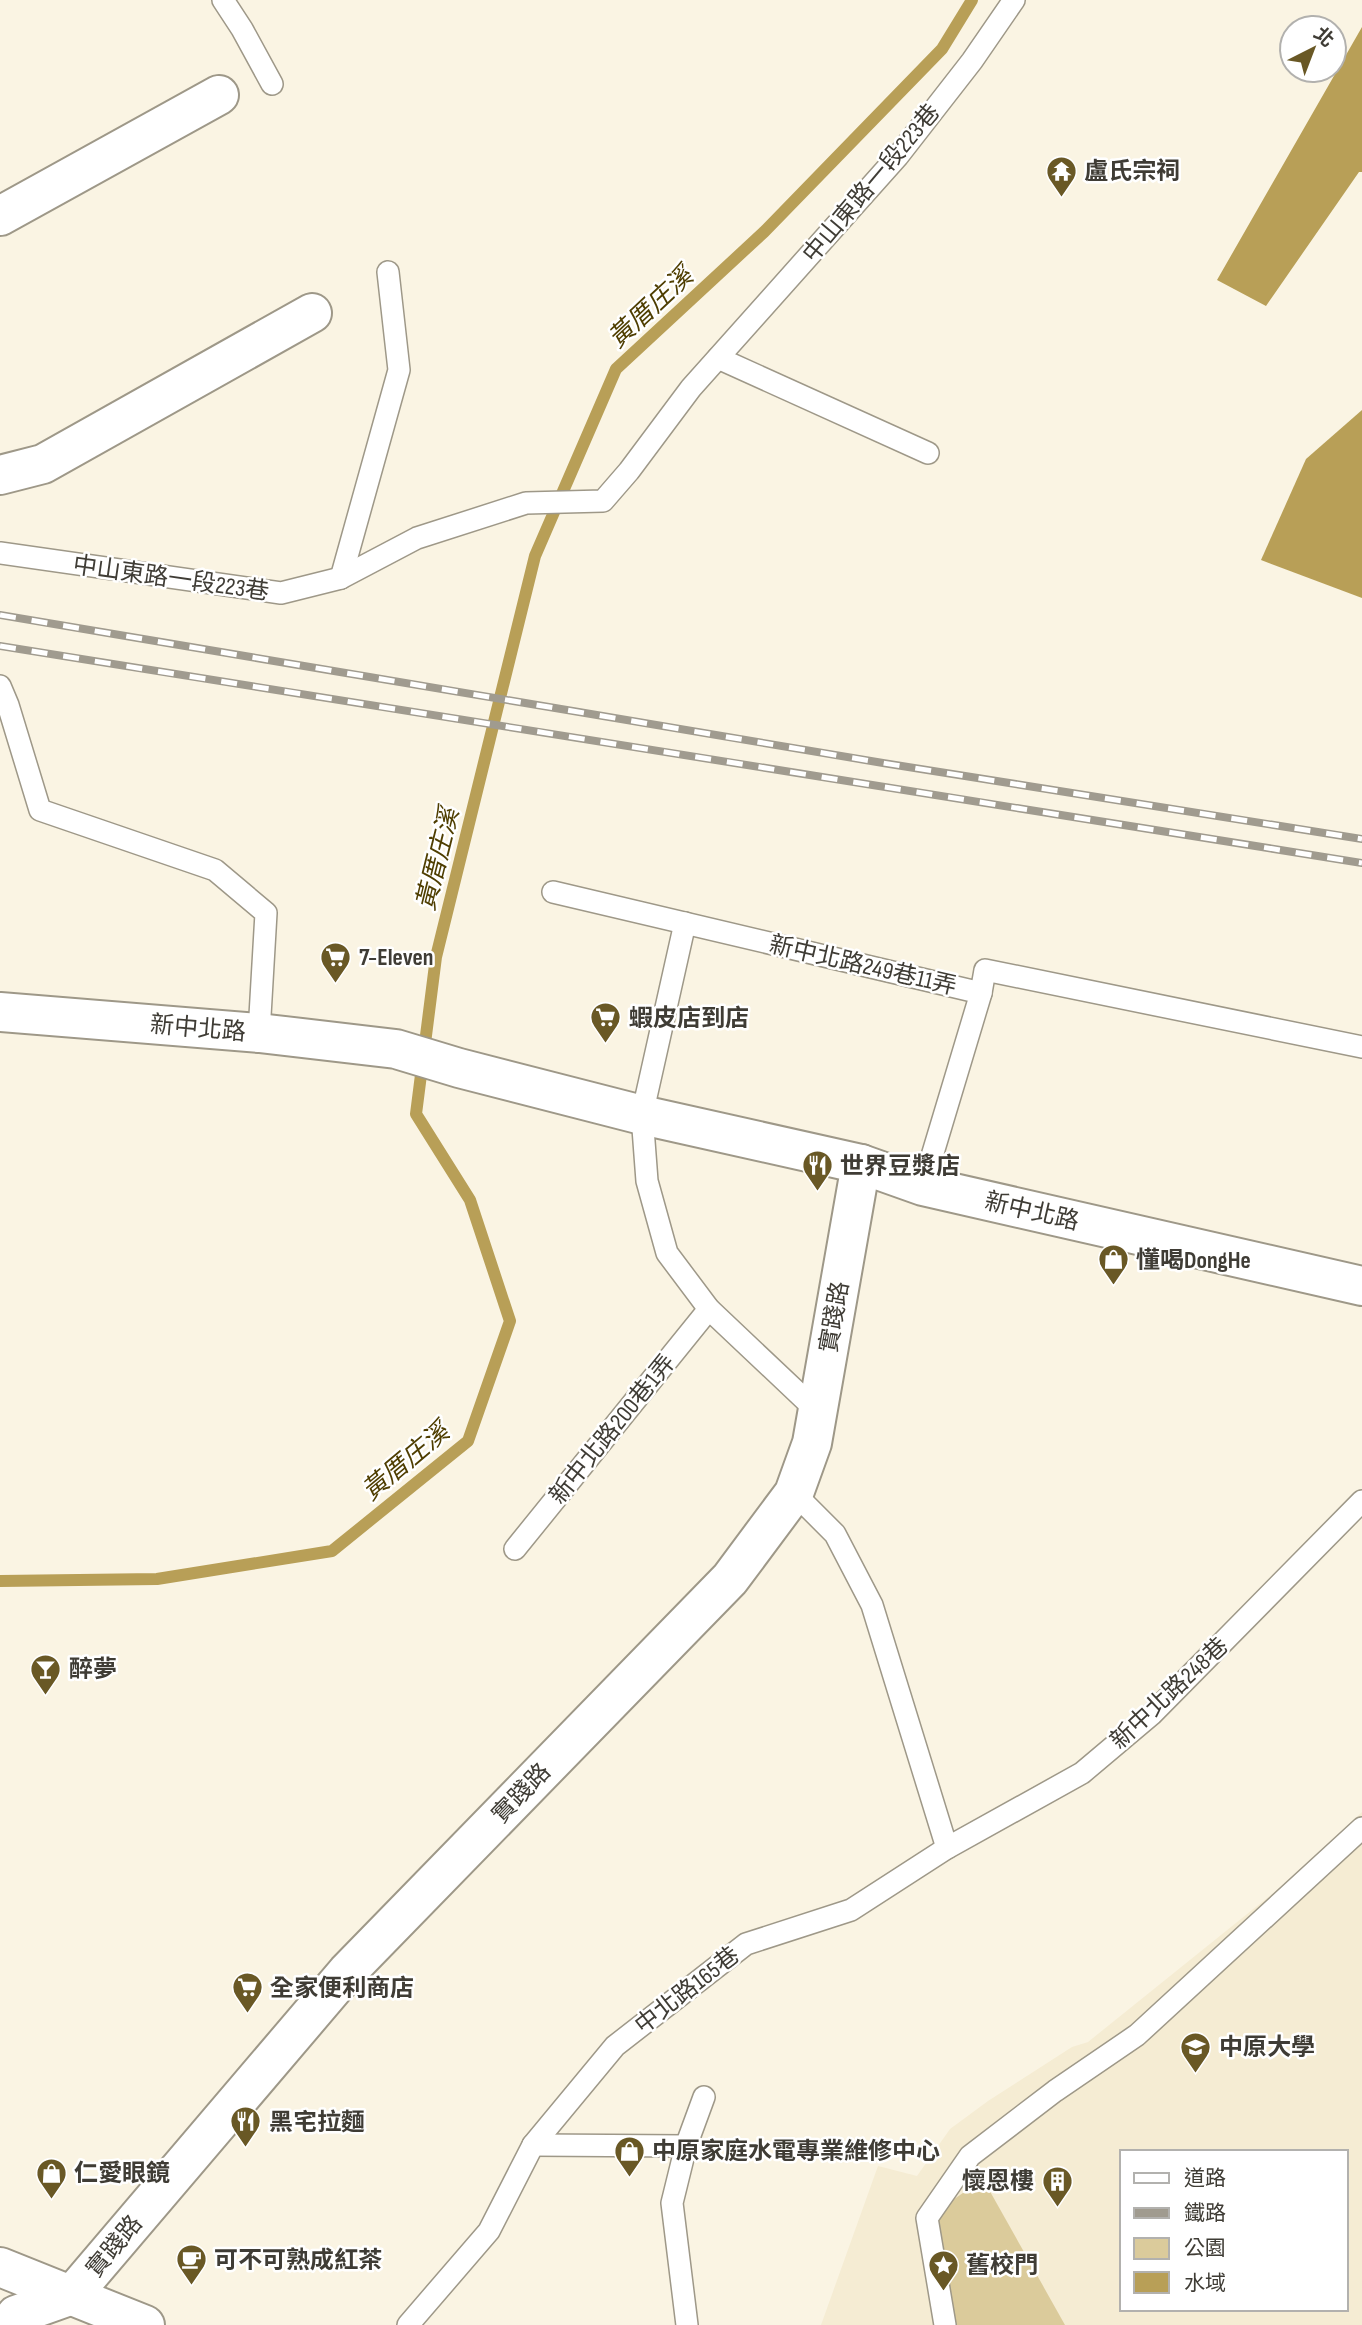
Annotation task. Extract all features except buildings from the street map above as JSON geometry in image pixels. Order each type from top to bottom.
[{"type":"street","points":[[0,216],[219,95]]},
{"type":"street","points":[[0,475],[43,464],[312,313]]},
{"type":"street","name":"新中北路","points":[[0,1012],[258,1033],[396,1049],[642,1115],[861,1164],[923,1186],[1362,1286]]},
{"type":"street","name":"實踐路","points":[[16,2325],[16,2315],[72,2295],[347,1972],[730,1579],[794,1493],[812,1443],[861,1164]]},
{"type":"street","points":[[0,2267],[145,2325]]},
{"type":"lane","points":[[223,0],[272,84]]},
{"type":"lane","name":"中山東路一段223巷","points":[[0,553],[281,593],[341,578],[417,538],[526,503],[603,501],[691,388],[898,156],[972,61],[1014,0]]},
{"type":"lane","points":[[341,578],[399,370],[388,272]]},
{"type":"lane","points":[[718,358],[928,453]]},
{"type":"lane","points":[[0,685],[40,810],[215,870],[266,913],[258,1033]]},
{"type":"lane","name":"新中北路249巷11弄","points":[[553,892],[981,993],[985,970],[1362,1047]]},
{"type":"lane","points":[[685,923],[642,1115],[648,1181],[667,1253],[709,1309],[818,1412]]},
{"type":"lane","points":[[923,1186],[981,993]]},
{"type":"lane","name":"新中北路200巷1弄","points":[[515,1549],[709,1309]]},
{"type":"lane","points":[[794,1493],[835,1534],[872,1605],[947,1848]]},
{"type":"lane","name":"新中北路248巷","points":[[947,1848],[1082,1773],[1152,1714],[1362,1501]]},
{"type":"lane","points":[[945,2325],[927,2218],[970,2156],[1055,2091],[1136,2035],[1362,1828]]},
{"type":"lane","name":"中北路165巷","points":[[408,2325],[489,2231],[533,2145],[615,2046],[746,1944],[851,1910],[947,1848]]},
{"type":"lane","points":[[687,2325],[672,2203],[685,2146],[704,2097]]},
{"type":"lane","points":[[533,2145],[685,2146]]},
{"type":"shaded area","name":"中原大學","points":[[1362,1812],[1362,2325],[821,2325],[878,2166],[917,2176],[950,2129],[1072,2047],[1088,2042],[1297,1874]]},
{"type":"green space","points":[[983,2179],[1065,2325],[945,2325],[927,2218]]},
{"type":"water","points":[[1362,27],[1362,172],[1359,172],[1266,306],[1217,280],[1329,84],[1348,84],[1348,51]]},
{"type":"water","points":[[1362,410],[1362,598],[1261,560],[1306,459]]},
{"type":"waterway","name":"黃厝庄溪","points":[[0,1581],[157,1579],[332,1551],[468,1441],[510,1321],[470,1200],[416,1114],[436,957],[535,556],[616,369],[764,232],[942,49],[972,0]]},
{"type":"railway","points":[[0,615],[883,763],[1362,839]]},
{"type":"railway","points":[[0,646],[1362,863]]},
{"type":"place","name":"盧氏宗祠","points":[[1061,198]]},
{"type":"place","name":"7-Eleven","points":[[336,984]]},
{"type":"place","name":"蝦皮店到店","points":[[606,1045]]},
{"type":"place","name":"世界豆漿店","points":[[817,1193]]},
{"type":"place","name":"懂喝DongHe","points":[[1113,1287]]},
{"type":"place","name":"醉夢","points":[[46,1696]]},
{"type":"place","name":"全家便利商店","points":[[247,2015]]},
{"type":"place","name":"中原大學","points":[[1196,2074]]},
{"type":"place","name":"黑宅拉麵","points":[[246,2149]]},
{"type":"place","name":"中原家庭水電專業維修中心","points":[[629,2178]]},
{"type":"place","name":"仁愛眼鏡","points":[[51,2200]]},
{"type":"place","name":"懷恩樓","points":[[1057,2208]]},
{"type":"place","name":"可不可熟成紅茶","points":[[191,2287]]},
{"type":"place","name":"舊校門","points":[[943,2292]]}]
